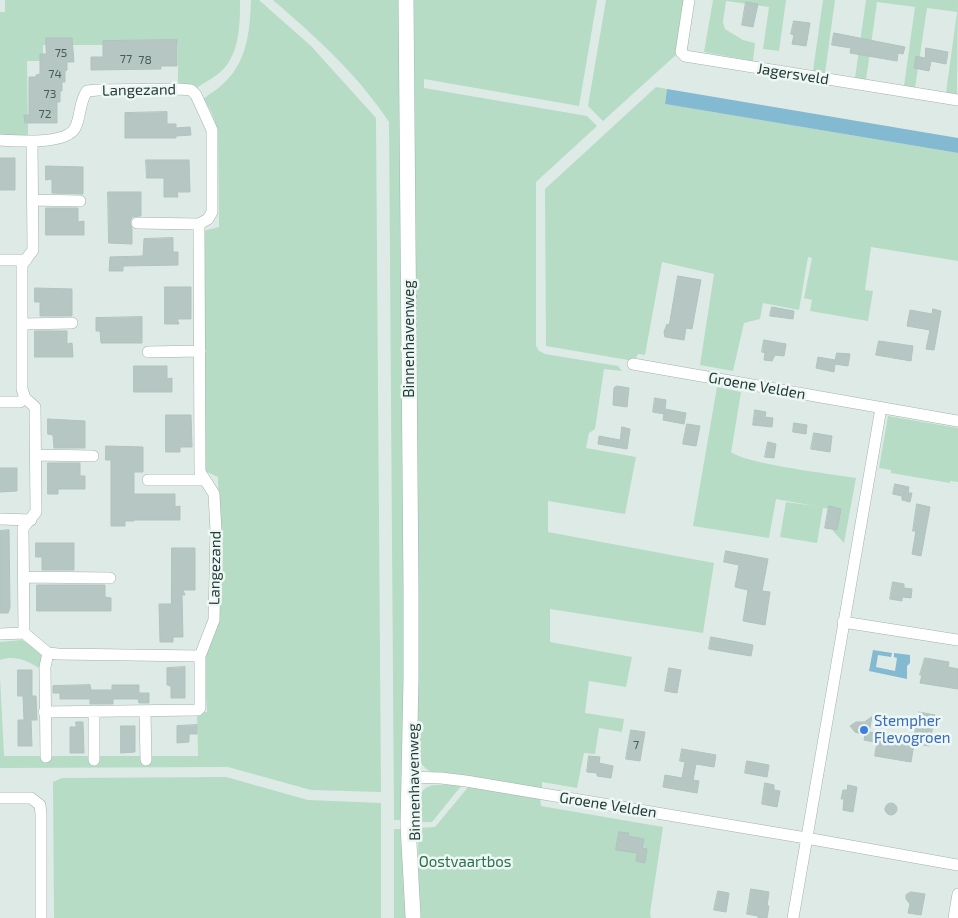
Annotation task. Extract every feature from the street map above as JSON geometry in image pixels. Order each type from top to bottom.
[{"type":"street","name":"Binnenhavenweg","points":[[406,0],[412,778],[408,825],[413,917]]},
{"type":"street","name":"Jagersveld","points":[[688,0],[681,44],[681,52],[684,56],[958,100]]},
{"type":"street","name":"Langezand","points":[[0,140],[32,141],[58,139],[68,136],[74,129],[83,97],[87,92],[134,89],[191,90],[196,95],[212,130],[212,212],[208,219],[199,224],[200,472],[214,494],[216,532],[214,620],[200,656],[200,708],[198,710],[146,712],[44,712]]},
{"type":"street","points":[[24,633],[23,528],[36,512],[35,407],[25,398],[22,389],[24,324],[22,265],[32,250],[32,141]]},
{"type":"street","points":[[32,200],[80,201]]},
{"type":"street","points":[[137,223],[199,224]]},
{"type":"street","points":[[0,260],[26,260]]},
{"type":"street","points":[[24,324],[72,323]]},
{"type":"street","points":[[148,352],[200,351]]},
{"type":"street","name":"Groene Velden","points":[[633,364],[958,421]]},
{"type":"street","points":[[0,402],[20,402],[25,398]]},
{"type":"street","points":[[793,918],[880,408]]},
{"type":"street","points":[[36,455],[93,456]]},
{"type":"street","points":[[148,480],[204,480]]},
{"type":"street","points":[[0,519],[31,520]]},
{"type":"street","points":[[24,577],[110,578]]},
{"type":"street","points":[[843,622],[958,640]]},
{"type":"street","points":[[0,634],[24,633],[48,653],[200,656]]},
{"type":"street","points":[[46,757],[44,712],[45,667],[48,653]]},
{"type":"street","points":[[94,711],[94,760]]},
{"type":"street","points":[[146,712],[146,760]]},
{"type":"street","name":"Groene Velden","points":[[412,778],[466,781],[958,865]]},
{"type":"street","points":[[0,798],[31,798],[40,805],[41,918]]},
{"type":"street","points":[[954,918],[958,894]]},
{"type":"green space","points":[[5,0],[240,0],[239,30],[235,50],[225,67],[194,90],[178,87],[178,45],[43,45],[43,61],[27,61],[28,136],[0,136],[0,12],[5,12]]},
{"type":"green space","points":[[251,0],[259,0],[311,46],[376,118],[381,792],[311,790],[228,767],[0,768],[0,677],[4,756],[198,756],[197,713],[207,712],[203,651],[220,614],[218,477],[205,471],[203,231],[219,227],[218,136],[213,116],[203,99],[225,83],[244,52],[249,32]]},
{"type":"green space","points":[[273,0],[401,0],[407,820],[394,820],[389,122],[350,72]]},
{"type":"green space","points":[[414,0],[597,0],[579,106],[424,79],[424,88],[587,116],[597,126],[536,182],[536,346],[539,351],[545,354],[618,366],[622,371],[604,369],[595,429],[589,433],[586,448],[636,457],[625,514],[548,501],[548,532],[714,563],[703,633],[550,609],[550,642],[632,657],[626,687],[589,681],[585,713],[624,719],[622,732],[599,728],[595,754],[584,753],[577,788],[542,782],[542,790],[436,774],[425,768],[420,760],[417,738]]},
{"type":"green space","points":[[606,0],[685,0],[678,53],[603,121],[588,106]]},
{"type":"green space","points":[[713,0],[786,0],[779,51],[763,49],[769,7],[726,1],[723,22],[725,29],[743,40],[755,43],[753,61],[704,52]]},
{"type":"green space","points":[[823,0],[835,0],[825,73],[813,71]]},
{"type":"green space","points":[[866,0],[958,0],[957,95],[946,93],[957,12],[927,8],[915,88],[904,86],[915,7],[877,2],[866,80],[855,78]]},
{"type":"green space","points":[[656,87],[667,89],[665,104],[958,153],[958,261],[871,247],[865,290],[873,291],[868,321],[810,311],[812,300],[804,298],[812,258],[808,257],[799,310],[763,303],[760,319],[744,323],[733,371],[700,365],[714,274],[662,262],[645,355],[638,354],[634,361],[546,346],[545,189]]},
{"type":"green space","points":[[717,387],[741,392],[731,452],[753,461],[856,478],[844,543],[833,531],[837,510],[823,508],[817,543],[780,537],[786,502],[815,506],[776,499],[769,538],[693,526]]},
{"type":"green space","points":[[888,416],[958,428],[958,482],[950,481],[950,483],[891,473],[891,470],[879,468]]},
{"type":"green space","points":[[22,640],[44,655],[39,668],[20,659],[0,660],[0,642]]},
{"type":"green space","points":[[226,777],[308,800],[381,803],[381,918],[54,918],[53,782],[62,778]]},
{"type":"green space","points":[[450,784],[462,785],[432,822],[418,822],[420,796],[425,788]]},
{"type":"green space","name":"Oostvaartbos","points":[[469,786],[540,798],[541,806],[663,827],[650,913],[651,918],[419,918],[418,828],[435,827]]},
{"type":"green space","points":[[394,829],[407,829],[407,918],[394,918]]},
{"type":"water","points":[[667,89],[958,138],[958,153],[665,104]]},
{"type":"water","points":[[873,650],[892,653],[891,657],[878,655],[876,667],[895,671],[897,658],[894,657],[894,653],[910,655],[910,663],[907,666],[907,679],[869,671]]},
{"type":"building","points":[[746,2],[758,4],[753,27],[742,25]]},
{"type":"building","points":[[794,21],[810,23],[806,46],[792,44],[794,35],[791,34]]},
{"type":"building","points":[[834,33],[905,47],[903,54],[898,53],[897,61],[850,53],[851,48],[832,45]]},
{"type":"building","points":[[46,38],[72,38],[74,62],[67,62],[65,82],[62,82],[62,91],[60,91],[60,102],[57,102],[57,123],[25,123],[24,115],[29,115],[29,77],[36,77],[36,75],[40,74],[40,54],[46,54]]},
{"type":"building","points":[[177,40],[177,66],[161,66],[161,69],[91,70],[91,57],[103,57],[103,41]]},
{"type":"building","points":[[926,48],[948,52],[946,64],[931,61],[929,71],[914,68],[916,56],[925,58]]},
{"type":"building","points":[[167,112],[167,124],[176,124],[176,128],[190,127],[191,135],[176,136],[176,138],[125,138],[125,113]]},
{"type":"building","points":[[0,158],[15,158],[15,190],[0,190]]},
{"type":"building","points":[[146,160],[189,160],[190,192],[177,192],[178,197],[164,197],[164,178],[147,178]]},
{"type":"building","points":[[46,166],[83,167],[83,194],[52,193],[52,179],[46,180]]},
{"type":"building","points":[[108,192],[141,192],[141,216],[132,217],[130,222],[132,244],[109,243]]},
{"type":"building","points":[[46,208],[78,208],[78,222],[84,221],[84,235],[46,235]]},
{"type":"building","points":[[173,238],[173,252],[178,252],[178,265],[123,266],[123,271],[109,271],[110,257],[143,256],[144,239]]},
{"type":"building","points":[[678,276],[701,280],[692,329],[686,328],[684,340],[665,337],[664,332],[667,324],[669,325]]},
{"type":"building","points":[[165,287],[191,287],[191,319],[177,319],[179,324],[165,324]]},
{"type":"building","points":[[35,288],[72,289],[72,316],[40,316],[40,302],[35,302]]},
{"type":"building","points":[[772,307],[794,311],[793,319],[770,316]]},
{"type":"building","points":[[933,309],[941,311],[934,350],[926,349],[930,330],[907,326],[910,310],[932,314]]},
{"type":"building","points":[[142,317],[142,343],[101,343],[100,331],[96,331],[96,318]]},
{"type":"building","points":[[35,331],[67,331],[67,344],[72,343],[73,357],[35,357]]},
{"type":"building","points":[[764,340],[786,344],[784,356],[775,355],[772,361],[764,360],[765,353],[762,352]]},
{"type":"building","points":[[879,341],[913,346],[911,361],[876,355]]},
{"type":"building","points":[[837,353],[850,354],[848,366],[835,364],[834,372],[816,368],[818,357],[835,360]]},
{"type":"building","points":[[134,366],[167,366],[167,379],[172,378],[172,392],[134,392]]},
{"type":"building","points":[[617,386],[629,388],[627,407],[613,405],[614,388]]},
{"type":"building","points":[[655,398],[666,400],[665,409],[686,413],[684,424],[663,420],[664,414],[653,412]]},
{"type":"building","points":[[755,410],[766,412],[765,417],[773,418],[772,427],[753,425]]},
{"type":"building","points":[[166,415],[191,415],[192,447],[180,447],[180,452],[166,452]]},
{"type":"building","points":[[48,419],[85,421],[85,448],[54,448],[53,435],[48,434]]},
{"type":"building","points":[[794,423],[807,425],[806,434],[793,432]]},
{"type":"building","points":[[687,424],[700,426],[696,446],[683,444]]},
{"type":"building","points":[[622,427],[630,429],[627,449],[598,444],[599,436],[620,440]]},
{"type":"building","points":[[814,433],[832,436],[830,452],[811,449]]},
{"type":"building","points":[[768,442],[776,444],[774,458],[765,457]]},
{"type":"building","points":[[106,446],[143,447],[143,472],[134,472],[134,494],[175,494],[175,507],[180,506],[180,520],[134,520],[125,521],[125,526],[111,526],[111,460],[106,460]]},
{"type":"building","points":[[48,463],[80,463],[80,476],[85,476],[85,489],[58,489],[58,494],[48,494]]},
{"type":"building","points":[[0,468],[17,468],[17,491],[0,492]]},
{"type":"building","points":[[895,484],[909,487],[908,493],[912,493],[910,502],[902,500],[902,496],[893,494]]},
{"type":"building","points":[[917,504],[930,507],[921,556],[912,554],[916,531],[913,531]]},
{"type":"building","points":[[829,506],[841,509],[837,530],[825,528]]},
{"type":"building","points":[[9,530],[10,608],[8,613],[0,613],[0,531]]},
{"type":"building","points":[[36,543],[74,543],[74,570],[42,570],[42,557],[36,557]]},
{"type":"building","points":[[172,548],[195,548],[195,590],[183,590],[185,595],[182,595],[183,637],[173,637],[173,642],[160,642],[159,604],[171,604]]},
{"type":"building","points":[[726,551],[768,559],[762,591],[770,592],[765,625],[743,621],[748,590],[735,587],[739,565],[724,562]]},
{"type":"building","points":[[893,582],[904,584],[904,588],[912,589],[911,598],[902,597],[902,601],[890,599]]},
{"type":"building","points":[[37,585],[105,585],[105,597],[111,598],[111,611],[37,611]]},
{"type":"building","points":[[711,637],[753,645],[751,656],[709,649]]},
{"type":"building","points":[[925,658],[949,662],[948,667],[958,669],[958,689],[920,683],[922,675],[920,675]]},
{"type":"building","points":[[185,667],[185,698],[171,698],[171,686],[167,685],[167,668]]},
{"type":"building","points":[[669,668],[681,670],[677,693],[665,691]]},
{"type":"building","points":[[18,670],[32,670],[32,696],[36,696],[37,720],[31,720],[32,746],[18,746],[18,720],[24,720],[23,696],[18,696]]},
{"type":"building","points":[[90,685],[91,690],[112,690],[112,685],[139,685],[139,693],[149,693],[149,703],[139,703],[138,699],[113,699],[113,704],[90,704],[90,699],[60,699],[60,693],[53,693],[53,686]]},
{"type":"building","points":[[919,712],[935,715],[929,746],[913,743]]},
{"type":"building","points":[[872,717],[869,732],[876,733],[874,742],[864,740],[865,735],[855,732],[850,726],[856,722],[864,722]]},
{"type":"building","points":[[76,722],[83,722],[84,753],[70,753],[70,727],[76,727]]},
{"type":"building","points":[[197,725],[197,734],[189,734],[189,742],[177,743],[177,726]]},
{"type":"building","points":[[121,726],[135,726],[135,752],[121,753]]},
{"type":"building","points":[[631,730],[645,732],[640,761],[626,759]]},
{"type":"building","points":[[878,738],[914,744],[911,762],[875,756]]},
{"type":"building","points":[[682,749],[716,755],[714,767],[696,764],[693,780],[699,781],[697,793],[663,787],[665,775],[682,778],[685,762],[680,761]]},
{"type":"building","points":[[589,756],[600,757],[599,763],[613,766],[611,778],[587,772]]},
{"type":"building","points":[[747,761],[769,765],[767,777],[745,773]]},
{"type":"building","points":[[765,783],[774,785],[774,790],[780,791],[777,807],[762,804]]},
{"type":"building","points":[[848,785],[857,787],[853,812],[843,810],[844,799],[841,799],[843,790],[847,790]]},
{"type":"building","points":[[891,803],[897,809],[891,815],[885,809]]},
{"type":"building","points":[[619,832],[629,833],[628,836],[644,839],[642,848],[647,849],[645,863],[636,861],[637,853],[616,850]]},
{"type":"building","points":[[751,889],[769,892],[767,918],[758,918],[758,916],[747,914]]},
{"type":"building","points":[[718,891],[729,893],[726,912],[714,910]]},
{"type":"building","points":[[911,892],[925,894],[921,915],[908,913],[910,904],[906,899],[906,895]]},
{"type":"place","name":"Stempher Flevogroen","points":[[864,730]]}]
